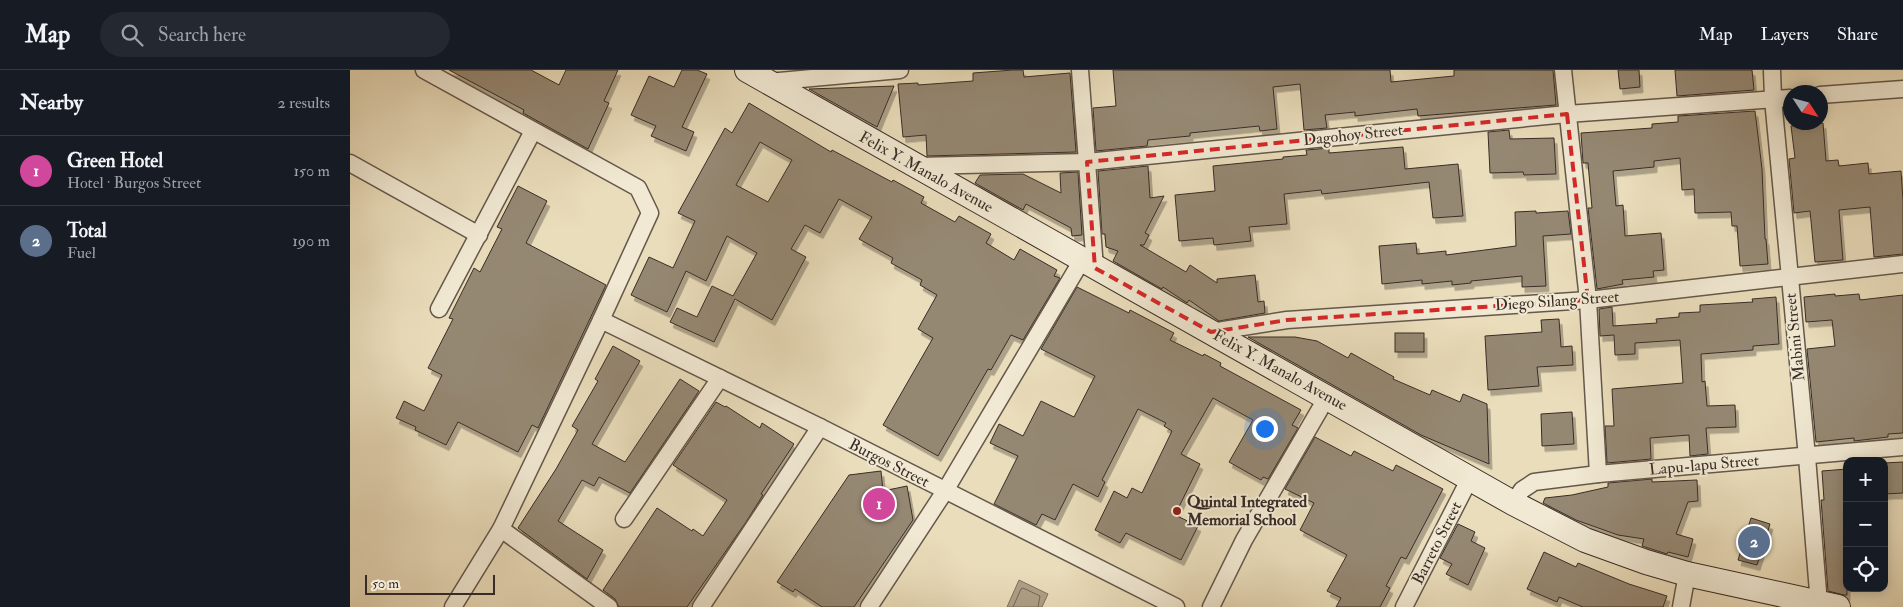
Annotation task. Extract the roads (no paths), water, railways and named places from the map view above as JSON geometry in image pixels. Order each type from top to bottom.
[{"type":"main road","name":"Felix Y. Manalo Avenue","points":[[757,76],[1514,503],[1585,540],[1646,562],[1687,574],[1828,605]]},
{"type":"street","points":[[424,70],[638,188],[650,213],[501,529],[453,607]]},
{"type":"street","points":[[757,76],[900,70]]},
{"type":"street","points":[[869,607],[945,491],[1088,264],[1087,162],[1080,70]]},
{"type":"street","points":[[1563,70],[1588,300],[1598,474]]},
{"type":"street","name":"Mabini Street","points":[[1772,70],[1789,277],[1807,457],[1828,605]]},
{"type":"street","points":[[1828,94],[1903,89]]},
{"type":"street","name":"Dagohoy Street","points":[[916,166],[1087,162],[1568,114],[1783,98]]},
{"type":"street","points":[[439,309],[533,131]]},
{"type":"street","points":[[350,163],[479,235]]},
{"type":"street","name":"Diego Silang Street","points":[[1211,332],[1287,320],[1588,300],[1903,264]]},
{"type":"street","name":"Burgos Street","points":[[601,320],[820,427],[1176,607]]},
{"type":"street","points":[[624,518],[720,378]]},
{"type":"street","points":[[1211,607],[1244,540],[1326,397]]},
{"type":"street","points":[[701,607],[820,427]]},
{"type":"street","name":"Lapu-lapu Street","points":[[1514,503],[1522,490],[1534,482],[1598,474],[1903,447]]},
{"type":"street","name":"Barreto Street","points":[[1404,607],[1470,478]]},
{"type":"street","points":[[501,529],[609,607]]},
{"type":"street","points":[[1681,607],[1687,574]]},
{"type":"water","points":[[1019,580],[1048,594],[1042,607],[1007,607]]},
{"type":"place","name":"Green Hotel","points":[[879,504]]},
{"type":"place","name":"Quintal Integrated Memorial School","points":[[1177,511]]},
{"type":"place","name":"Total","points":[[1754,542]]}]
